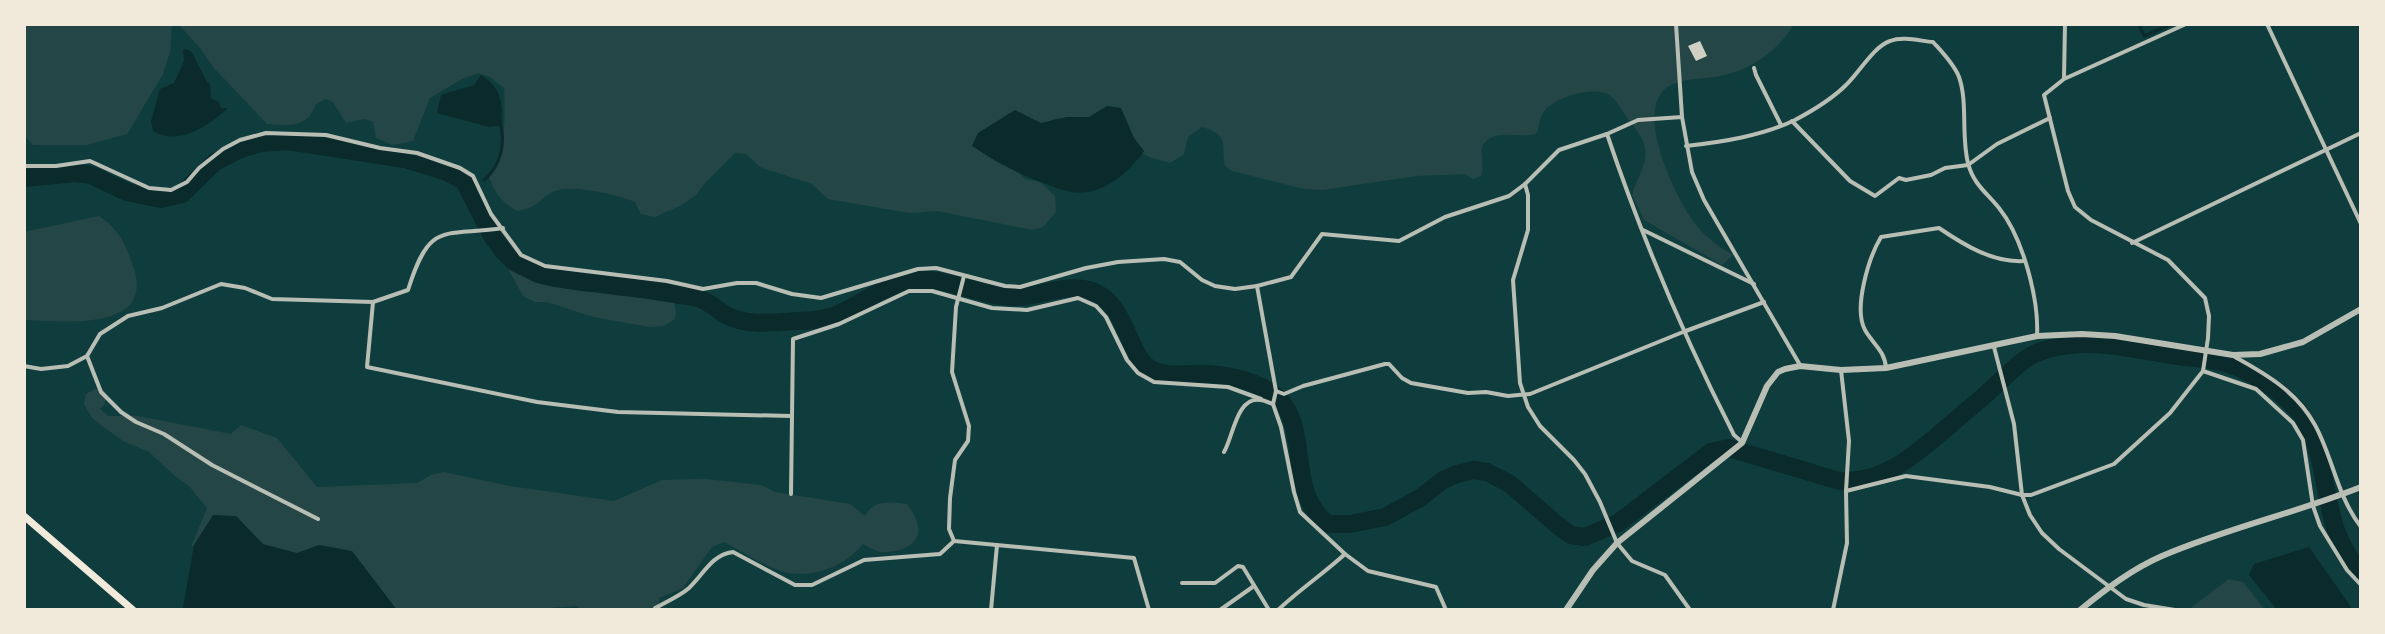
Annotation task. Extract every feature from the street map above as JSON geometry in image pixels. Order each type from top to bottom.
[{"type":"main road","points":[[24,516],[133,610]]},
{"type":"street","points":[[1676,24],[1682,117],[1692,172],[1704,200],[1800,366]]},
{"type":"street","points":[[2064,79],[2065,24]]},
{"type":"street","points":[[1846,491],[1906,476],[2031,495],[2114,464],[2170,413],[2203,371],[2209,316],[2205,298],[2168,260],[2091,220],[2075,207],[2068,191],[2044,95],[2064,79],[2186,24]]},
{"type":"street","points":[[2267,24],[2361,224]]},
{"type":"street","points":[[1686,146],[1748,135],[1792,121],[1831,98],[1889,41],[1933,42],[1958,76],[1968,165],[1981,190],[1999,207],[2009,224],[2030,273],[2038,321],[2037,336]]},
{"type":"street","points":[[1754,68],[1781,125]]},
{"type":"street","points":[[24,166],[56,166],[90,161],[149,188],[171,190],[187,182],[199,168],[240,140],[266,133],[326,135],[417,153],[460,168],[473,176],[485,203],[521,255],[545,266],[667,281],[703,289],[756,283],[792,294],[821,298],[918,269],[936,268],[1020,287],[1097,266],[1164,259],[1180,262],[1202,280],[1215,286],[1235,289],[1291,277],[1322,234],[1399,241],[1445,217],[1509,196],[1559,150],[1638,120],[1682,117]]},
{"type":"street","points":[[1792,121],[1850,181],[1875,196],[1899,178],[1906,180],[1931,175],[1945,168],[1968,165],[1997,144],[2050,118]]},
{"type":"street","points":[[2132,243],[2361,133]]},
{"type":"street","points":[[1607,134],[1683,332],[1741,444]]},
{"type":"street","points":[[1525,184],[1528,230],[1513,280],[1520,383],[1528,407],[1540,426],[1585,474],[1617,543],[1632,561],[1665,575],[1690,610]]},
{"type":"street","points":[[24,366],[41,369],[68,366],[87,356],[100,334],[128,316],[162,308],[221,284],[245,288],[272,299],[373,302],[408,290],[423,252],[438,237],[448,232],[503,228]]},
{"type":"street","points":[[1886,368],[1885,357],[1864,328],[1861,309],[1872,252],[1881,237],[1939,228],[1964,245],[2008,262],[2024,261]]},
{"type":"street","points":[[1641,229],[1754,284]]},
{"type":"street","points":[[954,541],[949,529],[950,498],[955,460],[968,441],[969,426],[952,372],[957,300],[964,276]]},
{"type":"street","points":[[1257,286],[1276,391],[1273,404],[1300,512],[1368,571],[1436,587],[1446,610]]},
{"type":"street","points":[[791,494],[793,339],[839,324],[909,291],[932,291],[992,308],[1027,310],[1078,298],[1096,306],[1106,317],[1127,360],[1138,373],[1154,382],[1228,387],[1273,404]]},
{"type":"street","points":[[373,302],[367,367],[537,402],[618,412],[791,416]]},
{"type":"street","points":[[1276,391],[1284,394],[1303,386],[1389,364],[1411,383],[1468,393],[1530,394],[1764,302]]},
{"type":"street","points":[[1566,610],[1593,570],[1617,543],[1741,444],[1767,386],[1778,372],[1791,366],[1841,370],[1886,368],[2037,336],[2082,334],[2115,336],[2233,355],[2260,354],[2303,342],[2361,309]]},
{"type":"street","points":[[1994,347],[2014,424],[2022,495],[2042,533],[2126,599],[2175,610]]},
{"type":"street","points":[[2233,355],[2281,384],[2303,407],[2316,427],[2339,495],[2361,527]]},
{"type":"street","points":[[87,356],[101,392],[121,412],[164,434],[212,465],[318,519]]},
{"type":"street","points":[[1833,610],[1847,543],[1849,441],[1841,370]]},
{"type":"street","points":[[2203,371],[2256,389],[2293,423],[2303,440],[2320,526],[2347,570],[2361,585]]},
{"type":"street","points":[[1224,452],[1241,409],[1248,402],[1261,399]]},
{"type":"street","points":[[2080,610],[2109,587],[2160,557],[2361,487]]},
{"type":"street","points":[[655,610],[688,590],[712,561],[724,553],[733,552],[795,585],[812,585],[864,560],[940,554],[954,541],[1134,558],[1149,610]]},
{"type":"street","points":[[991,610],[997,545]]},
{"type":"street","points":[[1278,610],[1345,554]]},
{"type":"street","points":[[1182,583],[1215,583],[1238,566],[1243,567],[1269,610]]},
{"type":"street","points":[[1220,610],[1254,586]]},
{"type":"shaded area","points":[[24,24],[172,24],[170,52],[163,74],[127,134],[87,145],[33,145],[24,135]]},
{"type":"shaded area","points":[[178,24],[1794,24],[1772,51],[1753,64],[1731,73],[1671,85],[1662,92],[1657,102],[1655,127],[1665,166],[1694,222],[1710,240],[1733,255],[1722,265],[1644,220],[1632,195],[1643,168],[1644,143],[1615,100],[1602,92],[1583,92],[1553,103],[1542,115],[1537,133],[1501,135],[1488,140],[1482,148],[1481,176],[1473,179],[1465,174],[1416,176],[1323,190],[1304,189],[1232,171],[1225,166],[1221,137],[1202,127],[1188,137],[1184,154],[1170,163],[1149,157],[1087,121],[1058,118],[1052,120],[1009,163],[1025,179],[1040,182],[1055,196],[1056,212],[1043,227],[1033,230],[937,211],[909,213],[828,199],[812,184],[760,167],[746,154],[735,153],[696,195],[655,217],[641,214],[635,202],[627,199],[572,189],[555,191],[535,205],[517,211],[500,197],[489,177],[501,146],[505,111],[504,88],[490,77],[478,73],[430,98],[413,141],[393,145],[376,138],[373,122],[365,119],[346,123],[333,102],[326,99],[316,104],[302,122],[267,124],[213,67]]},
{"type":"shaded area","points":[[183,50],[191,51],[210,84],[211,98],[219,102],[221,108],[228,108],[193,132],[173,137],[163,135],[153,131],[151,121],[160,89],[174,83],[184,61]]},
{"type":"shaded area","points":[[481,75],[497,90],[502,125],[489,127],[437,113],[441,95],[474,85]]},
{"type":"shaded area","points":[[1107,106],[1121,108],[1134,138],[1144,151],[1121,176],[1090,192],[1067,191],[1038,181],[972,146],[978,133],[1015,110],[1041,123],[1067,117],[1089,117]]},
{"type":"shaded area","points":[[99,216],[124,243],[133,266],[137,288],[131,303],[119,313],[101,318],[81,321],[24,320],[24,232]]},
{"type":"shaded area","points":[[506,265],[542,278],[644,290],[674,301],[675,319],[664,326],[650,327],[593,317],[547,302],[535,302],[523,296]]},
{"type":"shaded area","points":[[103,389],[107,395],[100,409],[108,416],[138,416],[231,434],[241,425],[277,438],[317,487],[417,483],[444,472],[510,486],[614,501],[662,480],[706,479],[761,485],[775,492],[850,504],[865,516],[878,504],[907,504],[917,522],[918,534],[913,543],[903,549],[881,552],[863,544],[839,564],[799,574],[773,568],[724,542],[712,547],[683,588],[659,598],[659,610],[580,610],[578,606],[520,610],[393,610],[295,554],[200,542],[191,547],[207,508],[189,486],[149,452],[123,441],[92,418],[84,404],[86,394]]},
{"type":"shaded area","points":[[213,515],[236,516],[263,544],[297,553],[319,545],[352,551],[397,610],[183,608],[194,545]]},
{"type":"shaded area","points":[[2309,547],[2353,610],[2277,610],[2249,575],[2254,564]]},
{"type":"shaded area","points":[[2229,579],[2243,582],[2265,610],[2188,610]]},
{"type":"building","points":[[1700,41],[1707,56],[1696,61],[1688,46]]},
{"type":"waterway","points":[[2139,24],[2144,36],[2172,24]]},
{"type":"waterway","points":[[484,180],[495,168],[501,154],[500,122]]},
{"type":"waterway","points":[[24,178],[75,173],[91,175],[127,192],[161,199],[182,194],[215,162],[261,143],[288,141],[405,159],[447,172],[464,181],[492,236],[504,252],[514,262],[538,274],[698,298],[732,318],[749,322],[809,321],[831,317],[908,281],[948,283],[988,294],[1014,297],[1072,288],[1092,291],[1113,307],[1137,354],[1152,370],[1236,378],[1269,391],[1283,404],[1292,419],[1306,493],[1314,510],[1328,524],[1350,524],[1385,517],[1420,498],[1443,480],[1474,470],[1487,472],[1510,484],[1571,535],[1585,537],[1618,523],[1711,452],[1729,448],[1839,481],[1856,481],[1886,472],[1926,446],[2022,362],[2056,347],[2108,345],[2214,360],[2236,367],[2269,385],[2290,402],[2304,419],[2319,457],[2338,537],[2361,571]]}]
